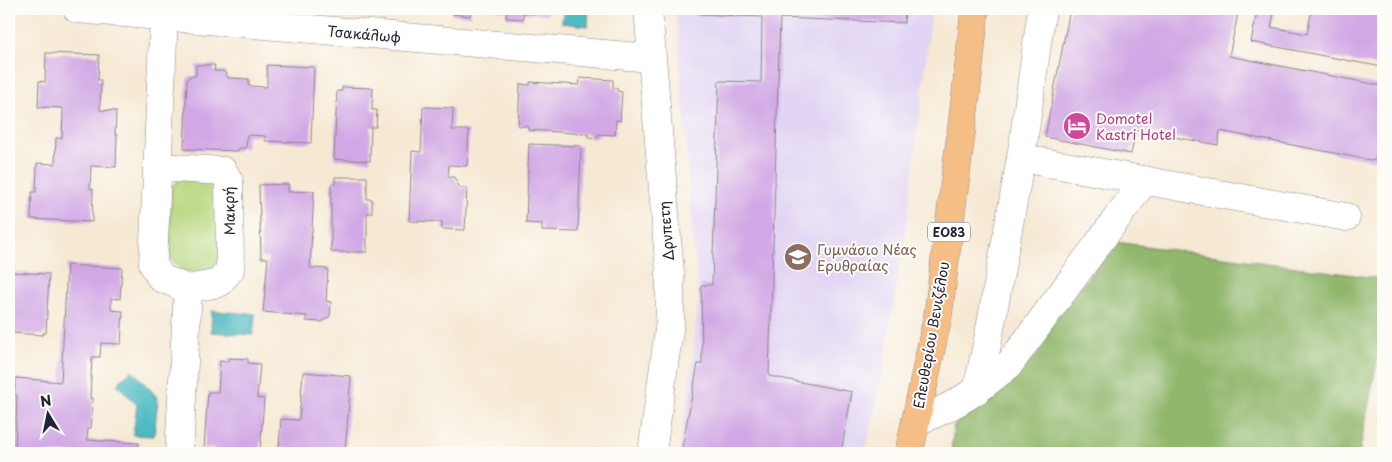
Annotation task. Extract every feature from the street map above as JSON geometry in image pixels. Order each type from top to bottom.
[{"type":"main road","name":"Ελευθερίου Βενιζέλου","points":[[909,453],[938,315],[975,9]]},
{"type":"street","name":"Τσακάλωφ","points":[[92,9],[164,17],[651,58]]},
{"type":"street","name":"Δρνπετη","points":[[648,9],[670,274],[670,322],[652,453]]},
{"type":"street","points":[[977,390],[1021,158],[1042,9]]},
{"type":"street","points":[[164,17],[154,264],[161,278],[188,289],[180,453]]},
{"type":"street","points":[[1021,158],[1346,217]]},
{"type":"street","name":"Μακρή","points":[[157,167],[223,171],[229,181],[230,270],[219,283],[188,289]]},
{"type":"street","points":[[916,422],[960,401],[1008,366],[1145,180]]},
{"type":"shaded area","name":"Γυμνάσιο Νέας Ερυθραίας","points":[[676,9],[932,9],[908,213],[881,382],[865,453],[679,453],[693,359],[698,300]]},
{"type":"green space","points":[[182,178],[213,179],[223,191],[223,256],[207,271],[181,271],[170,257],[171,187]]},
{"type":"green space","points":[[1116,242],[1383,279],[1383,330],[1359,453],[951,453],[954,425],[1018,366]]},
{"type":"water","points":[[563,9],[589,9],[588,26],[562,23]]},
{"type":"water","points":[[212,311],[255,314],[253,335],[211,332]]},
{"type":"water","points":[[132,370],[158,398],[154,436],[133,435],[137,405],[117,384]]},
{"type":"building","points":[[452,9],[471,9],[470,16],[452,14]]},
{"type":"building","points":[[495,9],[548,9],[548,14],[523,13],[523,19],[506,18],[507,11]]},
{"type":"building","points":[[700,9],[905,9],[904,23],[780,18],[769,376],[852,392],[841,453],[681,453],[698,364],[702,364],[701,285],[712,285],[719,81],[761,82],[762,17],[699,14]]},
{"type":"building","points":[[1070,9],[1239,9],[1229,56],[1383,86],[1383,132],[1380,131],[1375,161],[1220,131],[1218,145],[1136,130],[1131,154],[1045,137]]},
{"type":"building","points":[[1247,9],[1275,9],[1271,27],[1307,34],[1312,9],[1383,9],[1382,67],[1251,42],[1257,12]]},
{"type":"building","points":[[46,53],[99,55],[98,80],[101,80],[100,110],[116,111],[116,167],[91,166],[90,189],[93,189],[92,222],[31,219],[32,192],[36,192],[37,163],[55,164],[56,138],[62,138],[63,108],[38,107],[39,81],[45,82]]},
{"type":"building","points":[[196,65],[215,65],[214,71],[224,71],[228,78],[249,79],[249,86],[267,87],[267,65],[314,67],[311,143],[265,141],[265,136],[247,135],[246,148],[238,148],[238,151],[184,149],[187,80],[190,76],[196,76]]},
{"type":"building","points":[[580,78],[613,80],[613,88],[617,88],[617,91],[622,92],[620,121],[616,120],[615,135],[598,134],[598,138],[588,137],[588,134],[528,130],[528,126],[518,126],[520,84],[530,85],[530,82],[579,85]]},
{"type":"building","points":[[342,87],[373,88],[372,110],[377,110],[376,127],[371,127],[370,161],[334,159],[337,91],[342,91]]},
{"type":"building","points":[[423,107],[453,108],[452,130],[469,130],[467,166],[449,165],[448,177],[454,177],[460,188],[467,188],[465,230],[442,229],[442,222],[409,221],[412,151],[421,152]]},
{"type":"building","points":[[529,144],[581,146],[578,232],[542,231],[542,224],[526,223]]},
{"type":"building","points":[[335,177],[367,177],[367,199],[372,199],[372,213],[367,213],[367,252],[331,252],[331,184],[335,184]]},
{"type":"building","points":[[288,184],[288,192],[314,191],[310,268],[328,269],[326,301],[331,302],[330,316],[322,322],[306,321],[307,316],[263,312],[268,258],[261,258],[259,185]]},
{"type":"building","points":[[67,265],[122,268],[120,299],[111,298],[111,310],[123,311],[121,344],[101,343],[100,357],[92,357],[90,398],[93,398],[91,428],[88,428],[87,440],[139,443],[138,453],[33,453],[15,450],[17,395],[14,395],[16,378],[61,382]]},
{"type":"building","points":[[9,272],[49,274],[46,333],[43,333],[43,335],[9,333]]},
{"type":"building","points":[[228,358],[248,359],[248,363],[260,364],[257,398],[264,399],[260,452],[214,453],[214,448],[204,448],[208,392],[218,392],[220,361],[228,362]]},
{"type":"building","points":[[303,372],[351,376],[345,453],[297,453],[297,449],[279,448],[281,419],[299,420]]},
{"type":"place","name":"Domotel Kastri Hotel","points":[[1077,126]]},
{"type":"place","name":"Γυμνάσιο Νέας Ερυθραίας","points":[[798,257]]}]
